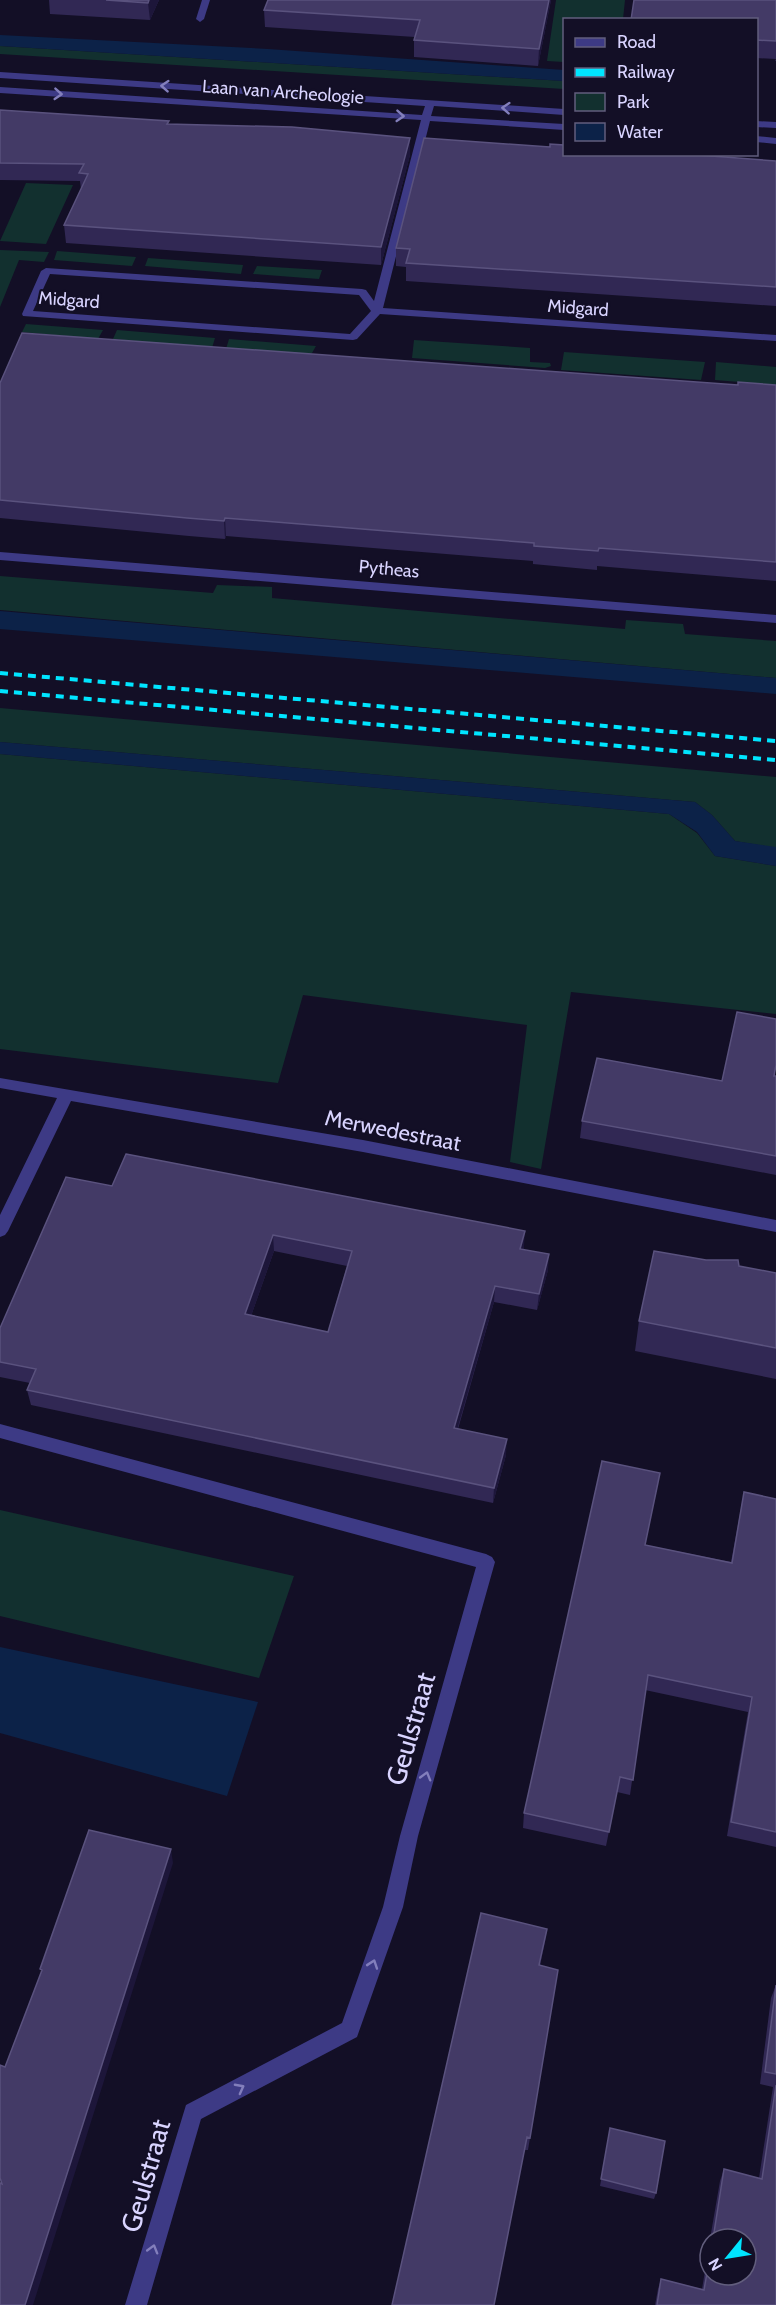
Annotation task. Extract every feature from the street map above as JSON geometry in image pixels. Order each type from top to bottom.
[{"type":"street","points":[[200,20],[206,0]]},
{"type":"street","name":"Laan van Archeologie","points":[[0,75],[563,112]]},
{"type":"street","name":"Laan van Archeologie","points":[[0,90],[563,127]]},
{"type":"street","name":"Midgard","points":[[430,103],[377,312],[353,337],[27,314],[46,271],[362,292],[377,312],[776,338]]},
{"type":"street","points":[[758,124],[776,125]]},
{"type":"street","points":[[758,140],[776,141]]},
{"type":"street","name":"Pytheas","points":[[0,556],[776,619]]},
{"type":"street","name":"Merwedestraat","points":[[0,1083],[363,1146],[776,1226]]},
{"type":"street","points":[[0,1231],[66,1095]]},
{"type":"street","name":"Geulstraat","points":[[0,1431],[486,1562],[409,1836],[393,1907],[350,2030],[193,2112],[136,2305]]},
{"type":"green space","points":[[556,0],[625,0],[623,18],[563,18],[563,62],[547,61]]},
{"type":"green space","points":[[0,46],[563,81],[563,89],[0,54]]},
{"type":"green space","points":[[26,183],[73,185],[46,244],[0,241]]},
{"type":"green space","points":[[0,250],[49,252],[44,262],[19,260],[0,307]]},
{"type":"green space","points":[[57,251],[136,257],[132,266],[54,260]]},
{"type":"green space","points":[[148,258],[243,265],[241,274],[145,266]]},
{"type":"green space","points":[[257,266],[322,270],[319,279],[253,274]]},
{"type":"green space","points":[[26,324],[103,330],[98,339],[22,332]]},
{"type":"green space","points":[[117,330],[215,338],[212,348],[113,339]]},
{"type":"green space","points":[[229,339],[316,346],[312,353],[307,354],[226,349]]},
{"type":"green space","points":[[414,340],[530,348],[530,362],[550,363],[551,366],[545,368],[412,358]]},
{"type":"green space","points":[[564,352],[705,362],[701,380],[561,370]]},
{"type":"green space","points":[[716,362],[776,367],[776,385],[715,380]]},
{"type":"green space","points":[[0,576],[213,593],[217,585],[272,587],[272,598],[625,629],[626,620],[683,624],[685,634],[776,641],[776,678],[0,610]]},
{"type":"green space","points":[[0,708],[776,777],[776,848],[735,841],[712,815],[695,802],[0,742]]},
{"type":"green space","points":[[0,754],[669,814],[697,833],[715,856],[776,866],[776,1014],[571,992],[541,1169],[510,1162],[527,1025],[303,995],[278,1083],[0,1049]]},
{"type":"green space","points":[[0,1510],[294,1576],[259,1678],[0,1616]]},
{"type":"water","points":[[0,35],[268,49],[563,70],[563,81],[0,46]]},
{"type":"water","points":[[0,611],[776,678],[776,694],[0,629]]},
{"type":"water","points":[[0,742],[695,802],[712,815],[735,841],[776,847],[776,866],[715,856],[697,832],[669,814],[0,754]]},
{"type":"water","points":[[0,1647],[258,1702],[227,1796],[0,1733]]},
{"type":"building","points":[[106,0],[149,0],[148,3]]},
{"type":"building","points":[[268,0],[549,0],[539,49],[414,40],[420,20],[264,10]]},
{"type":"building","points":[[634,0],[776,0],[776,41],[758,40],[758,18],[631,18]]},
{"type":"building","points":[[0,110],[169,121],[167,124],[292,127],[410,138],[381,247],[64,225],[88,174],[79,173],[84,164],[0,163]]},
{"type":"building","points":[[424,138],[550,147],[550,144],[563,145],[563,156],[711,156],[776,161],[776,287],[406,263],[410,249],[396,248]]},
{"type":"building","points":[[22,333],[738,385],[738,382],[776,385],[776,562],[599,548],[598,551],[534,546],[534,543],[225,518],[224,521],[0,500],[0,383]]},
{"type":"building","points":[[737,1012],[776,1019],[774,1076],[776,1076],[776,1156],[582,1121],[597,1058],[722,1081]]},
{"type":"building","points":[[126,1154],[525,1231],[520,1249],[549,1254],[539,1294],[495,1286],[454,1428],[507,1439],[494,1488],[27,1390],[36,1369],[0,1362],[0,1328],[66,1177],[112,1186]],"holes":[[[273,1235],[352,1251],[328,1332],[245,1314]]]},
{"type":"building","points":[[654,1251],[706,1260],[738,1260],[739,1266],[776,1273],[776,1348],[639,1321]]},
{"type":"building","points":[[602,1461],[660,1473],[645,1545],[732,1563],[744,1492],[776,1499],[776,1832],[731,1822],[752,1697],[648,1675],[633,1780],[620,1777],[609,1832],[524,1813]]},
{"type":"building","points":[[89,1830],[171,1849],[25,2305],[0,2305],[0,2183],[2,2184],[0,2178],[0,2065],[5,2067],[42,1970],[40,1969]]},
{"type":"building","points":[[481,1913],[547,1929],[539,1965],[558,1970],[530,2138],[527,2137],[494,2305],[392,2305]]},
{"type":"building","points":[[776,1985],[776,2074],[765,2072]]},
{"type":"building","points":[[776,2085],[776,2305],[657,2305],[661,2279],[704,2290],[705,2287],[758,2287],[758,2227],[715,2227],[724,2169],[762,2179]]},
{"type":"building","points":[[610,2128],[665,2141],[656,2193],[601,2179]]},
{"type":"railway","points":[[0,673],[776,741]]},
{"type":"railway","points":[[0,691],[776,760]]}]
